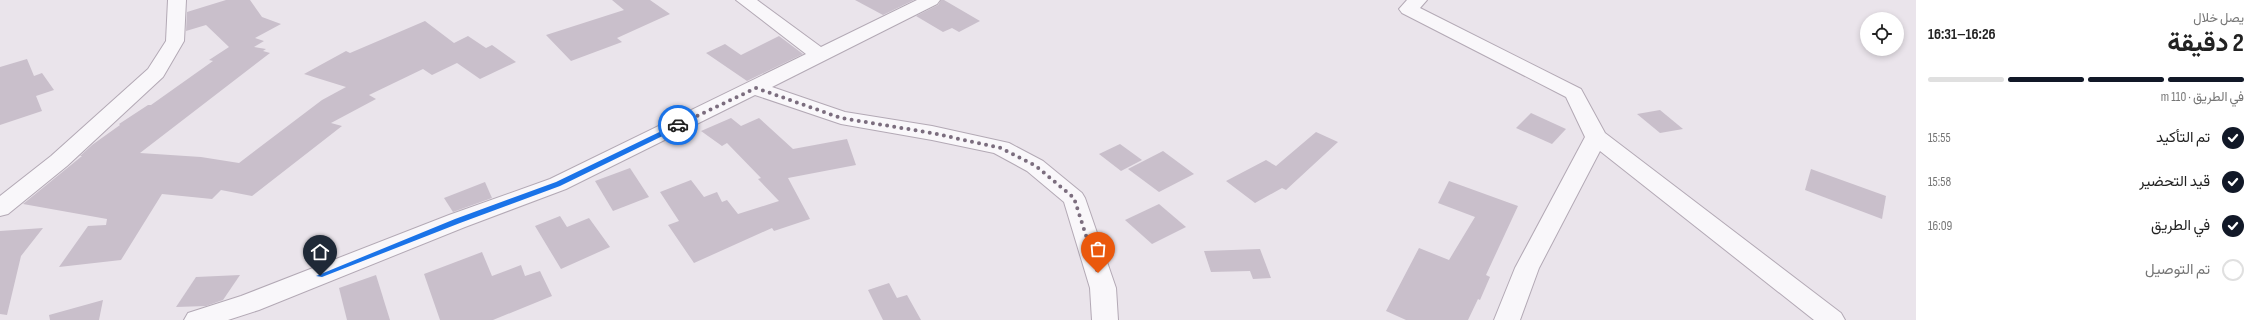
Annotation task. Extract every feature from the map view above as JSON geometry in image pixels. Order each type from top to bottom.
[{"type":"street","points":[[0,208],[59,161],[156,73],[175,41],[177,0]]},
{"type":"street","points":[[745,0],[821,56]]},
{"type":"street","points":[[198,320],[250,304],[457,221],[558,184],[821,56],[931,0]]},
{"type":"street","points":[[1418,0],[1408,10],[1574,93],[1596,137],[1832,320]]},
{"type":"street","points":[[756,88],[841,118],[932,133],[1001,148],[1036,166],[1074,198],[1103,288],[1105,320]]},
{"type":"street","points":[[1507,320],[1527,268],[1596,137]]},
{"type":"building","points":[[226,0],[250,0],[262,17],[281,24],[255,38],[264,41],[254,47],[266,49],[263,51],[270,53],[140,153],[201,157],[239,163],[322,100],[346,87],[304,74],[346,51],[350,53],[425,21],[454,43],[468,36],[486,48],[492,45],[516,62],[480,79],[457,63],[432,75],[423,69],[369,95],[376,99],[331,123],[342,126],[252,196],[221,190],[212,199],[162,194],[121,260],[59,267],[88,226],[106,225],[107,219],[23,204],[82,156],[80,156],[92,145],[120,125],[119,124],[148,105],[151,105],[213,61],[209,60],[229,47],[206,25],[186,31],[187,12]]},
{"type":"building","points":[[612,0],[650,0],[670,14],[617,38],[622,42],[571,61],[546,35],[624,10]]},
{"type":"building","points":[[855,0],[914,0],[883,15]]},
{"type":"building","points":[[941,0],[944,0],[980,21],[959,32],[952,28],[943,32],[916,16],[938,5]]},
{"type":"building","points":[[779,36],[803,54],[747,81],[706,53],[725,44],[741,55]]},
{"type":"building","points":[[27,59],[34,76],[42,73],[54,90],[36,96],[42,111],[0,125],[0,67]]},
{"type":"building","points":[[1660,110],[1683,129],[1660,133],[1637,114]]},
{"type":"building","points":[[1531,113],[1566,129],[1552,144],[1516,128]]},
{"type":"building","points":[[731,118],[741,126],[759,118],[793,149],[847,139],[856,165],[788,178],[810,219],[774,231],[772,228],[694,263],[668,225],[679,221],[660,192],[691,180],[704,197],[717,192],[722,202],[727,200],[738,214],[779,201],[758,179],[761,178],[727,143],[722,146],[701,131]]},
{"type":"building","points":[[1316,132],[1338,142],[1286,190],[1282,188],[1255,203],[1226,181],[1266,160],[1276,166]]},
{"type":"building","points":[[1120,144],[1142,160],[1121,171],[1099,154]]},
{"type":"building","points":[[1163,151],[1194,174],[1159,192],[1128,169]]},
{"type":"building","points":[[630,168],[649,197],[613,211],[595,181]]},
{"type":"building","points":[[1811,169],[1886,196],[1882,219],[1805,190]]},
{"type":"building","points":[[1449,181],[1518,206],[1486,275],[1490,277],[1480,300],[1478,299],[1468,320],[1406,320],[1386,311],[1419,248],[1449,260],[1475,217],[1438,203]]},
{"type":"building","points":[[485,182],[492,198],[453,212],[444,198]]},
{"type":"building","points":[[1159,204],[1186,227],[1152,244],[1125,220]]},
{"type":"building","points":[[560,216],[567,227],[589,218],[610,247],[561,269],[535,226]]},
{"type":"building","points":[[43,228],[21,256],[7,315],[0,314],[0,231]]},
{"type":"building","points":[[1260,249],[1271,278],[1253,279],[1250,271],[1211,272],[1204,251]]},
{"type":"building","points":[[482,252],[492,276],[521,265],[525,276],[540,271],[552,296],[493,320],[440,320],[424,274]]},
{"type":"building","points":[[240,275],[223,300],[206,306],[176,307],[196,277]]},
{"type":"building","points":[[376,275],[390,320],[347,320],[339,288]]},
{"type":"building","points":[[889,283],[897,298],[907,295],[921,320],[883,320],[868,290]]},
{"type":"building","points":[[103,300],[99,320],[50,320],[49,315]]},
{"type":"way so far","points":[[678,125],[756,88],[841,118],[932,133],[1001,148],[1036,166],[1074,198],[1098,273]]},
{"type":"route","points":[[320,276],[457,221],[558,184],[678,125]]}]
